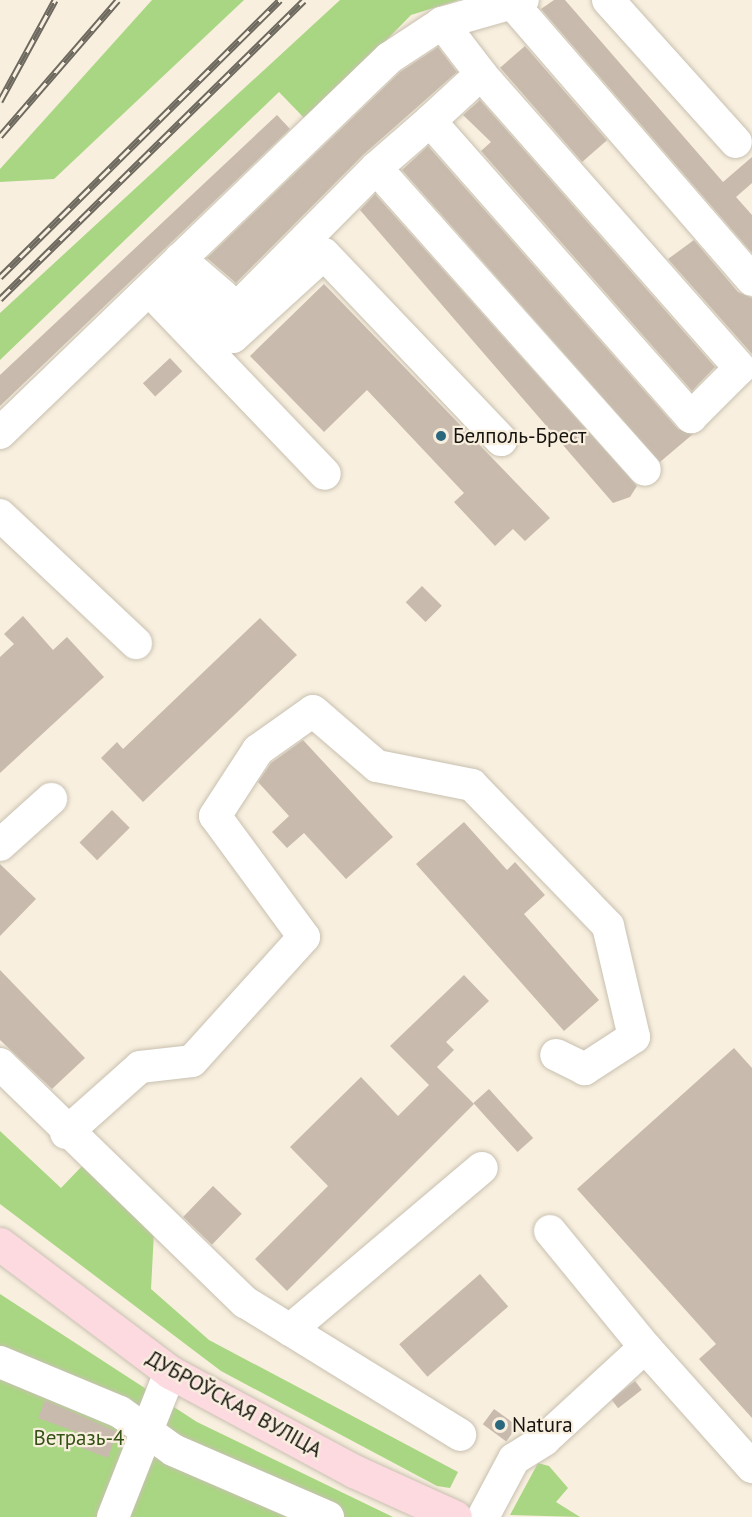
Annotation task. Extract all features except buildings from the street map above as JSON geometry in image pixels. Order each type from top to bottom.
[{"type":"main road","name":"ДУБРОЎСКАЯ ВУЛІЦА","points":[[0,1244],[170,1372],[354,1471],[455,1517]]},
{"type":"lane","points":[[608,0],[736,142]]},
{"type":"lane","points":[[0,432],[389,58],[442,23],[518,2],[752,280]]},
{"type":"lane","points":[[430,121],[691,417],[740,368],[480,74],[442,23]]},
{"type":"lane","points":[[164,276],[237,308],[376,168],[480,74]]},
{"type":"lane","points":[[376,168],[645,470]]},
{"type":"lane","points":[[164,276],[233,337],[324,254],[501,440]]},
{"type":"lane","points":[[164,276],[325,474]]},
{"type":"lane","points":[[0,515],[136,643]]},
{"type":"lane","points":[[66,1133],[140,1067],[192,1061],[303,937],[215,816],[258,750],[313,711],[377,765],[472,785],[608,926],[634,1037],[585,1069],[556,1055]]},
{"type":"lane","points":[[0,845],[51,799]]},
{"type":"lane","points":[[0,1064],[66,1133],[245,1302],[460,1435]]},
{"type":"lane","points":[[290,1330],[482,1168]]},
{"type":"lane","points":[[550,1231],[641,1341],[752,1467]]},
{"type":"lane","points":[[483,1517],[514,1459],[544,1440],[641,1341]]},
{"type":"lane","points":[[0,1362],[120,1412],[150,1430],[173,1450],[328,1517]]},
{"type":"lane","points":[[113,1517],[150,1430],[170,1372]]},
{"type":"green space","points":[[152,0],[244,0],[54,179],[0,182],[0,169]]},
{"type":"green space","points":[[340,0],[459,0],[411,15],[307,121],[279,92],[0,360],[0,313]]},
{"type":"green space","points":[[0,1131],[61,1188],[84,1164],[154,1232],[151,1289],[209,1340],[458,1472],[450,1488],[437,1486],[221,1371],[0,1204]]},
{"type":"green space","name":"Ветразь-4","points":[[0,1294],[197,1422],[393,1517],[0,1517]]},
{"type":"green space","points":[[538,1463],[549,1466],[568,1488],[556,1502],[580,1517],[510,1515]]},
{"type":"railway","points":[[0,101],[55,0]]},
{"type":"railway","points":[[0,136],[118,0]]},
{"type":"railway","points":[[0,277],[280,0]]},
{"type":"railway","points":[[0,299],[304,0]]},
{"type":"place","name":"Белполь-Брест","points":[[441,436]]},
{"type":"place","name":"Natura","points":[[500,1425]]}]
